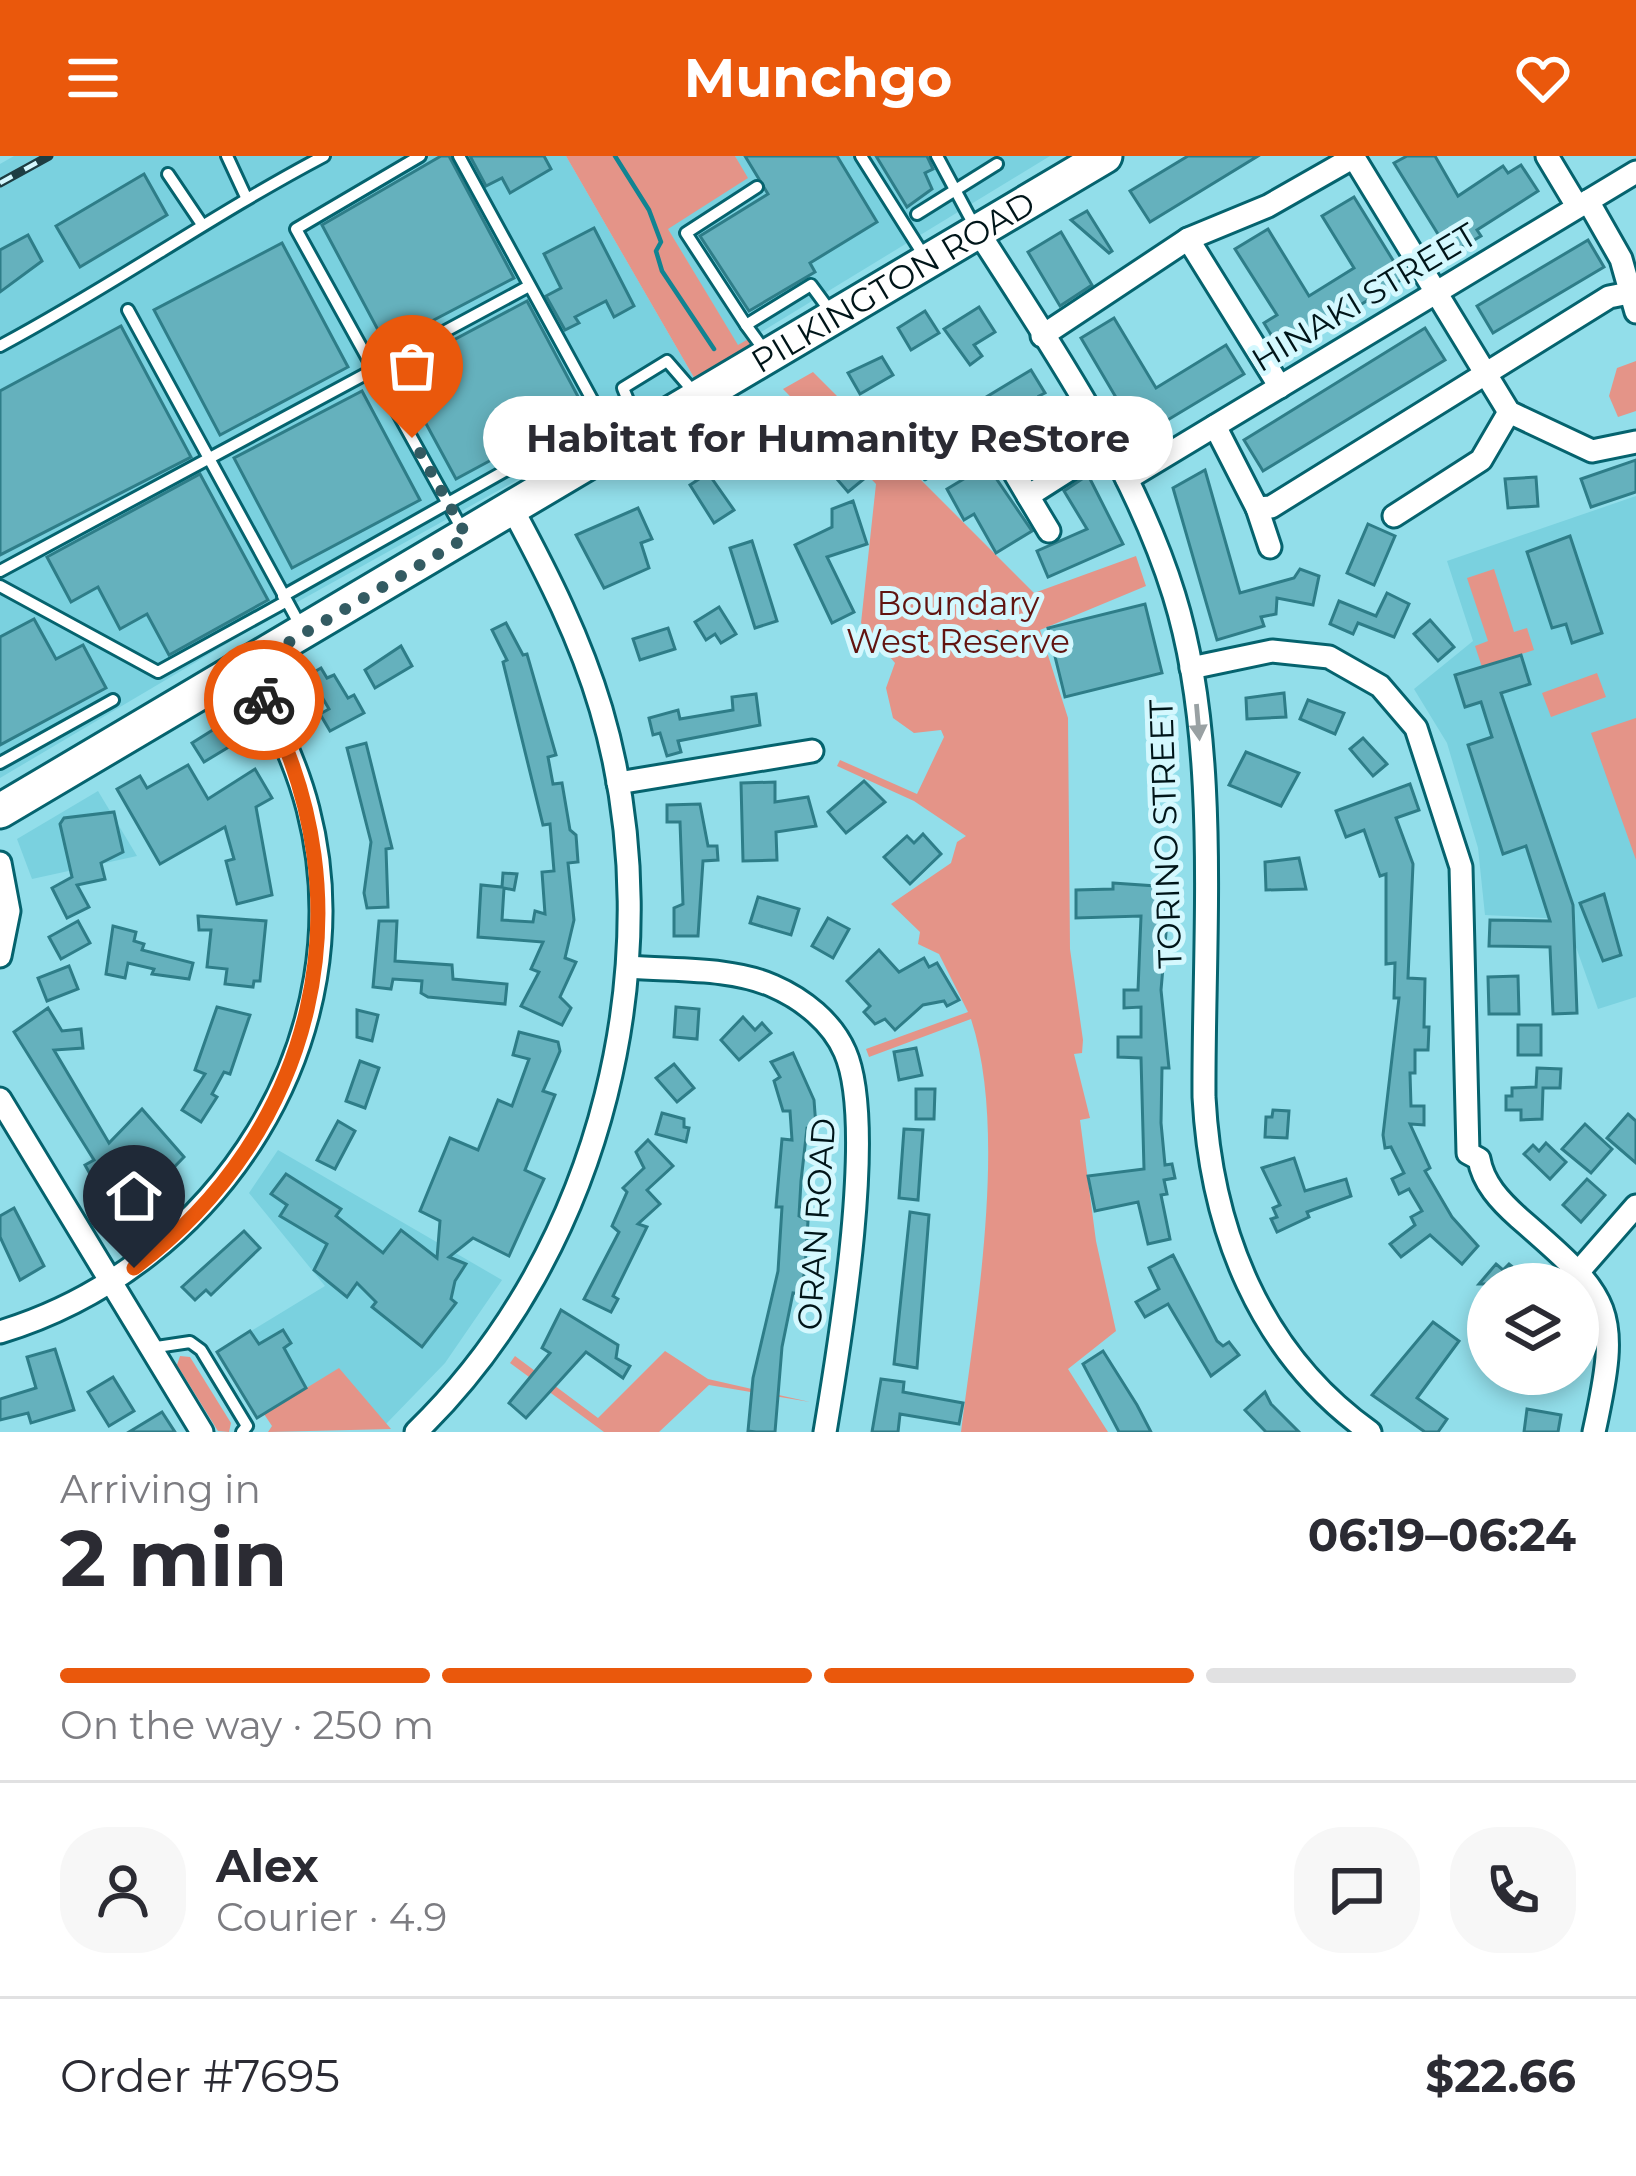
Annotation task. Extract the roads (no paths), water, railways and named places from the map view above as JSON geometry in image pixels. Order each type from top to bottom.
[{"type":"main road","name":"PILKINGTON ROAD","points":[[0,812],[1105,156]]},
{"type":"street","points":[[1042,336],[1188,239],[1268,206],[1353,156],[1509,412],[1592,452],[1636,442]]},
{"type":"street","points":[[1257,508],[1271,507],[1609,297],[1633,303],[1621,259],[1547,156]]},
{"type":"street","name":"HINAKI STREET","points":[[1127,479],[1636,172]]},
{"type":"street","name":"TORINO STREET","points":[[979,233],[1127,479],[1178,607],[1191,668],[1202,779],[1207,1148],[1222,1225],[1241,1275],[1285,1348],[1328,1397],[1370,1432]]},
{"type":"street","points":[[1188,239],[1280,387]]},
{"type":"street","points":[[1394,516],[1481,460],[1509,412]]},
{"type":"street","points":[[1215,426],[1257,508],[1270,547]]},
{"type":"street","points":[[1028,496],[1108,446]]},
{"type":"street","points":[[1005,457],[1049,531]]},
{"type":"street","points":[[416,1432],[510,1315],[560,1228],[596,1129],[628,967],[629,874],[618,784],[577,639],[513,510]]},
{"type":"street","points":[[1191,668],[1272,651],[1329,658],[1380,686],[1416,728],[1462,868],[1468,1153],[1479,1159],[1484,1179],[1509,1208],[1572,1263]]},
{"type":"street","points":[[0,1332],[112,1285],[188,1223],[236,1168],[282,1087],[308,1004],[319,921],[310,814],[279,728],[247,667]]},
{"type":"street","points":[[618,784],[812,752]]},
{"type":"street","points":[[0,863],[9,911],[0,956]]},
{"type":"street","name":"ORAN ROAD","points":[[628,967],[755,979],[820,1016],[843,1047],[858,1121],[843,1316],[825,1432]]},
{"type":"street","points":[[0,1099],[202,1432]]},
{"type":"street","points":[[1586,1263],[1636,1206]]},
{"type":"street","points":[[1594,1432],[1610,1343],[1599,1300]]},
{"type":"lane","points":[[226,156],[246,197]]},
{"type":"lane","points":[[0,346],[91,298],[201,223],[324,156]]},
{"type":"lane","points":[[420,156],[296,229],[467,537]]},
{"type":"lane","points":[[0,586],[158,672],[568,436],[595,405],[459,156]]},
{"type":"lane","points":[[861,156],[928,262]]},
{"type":"lane","points":[[937,156],[979,233]]},
{"type":"lane","points":[[917,214],[997,164]]},
{"type":"lane","points":[[168,173],[201,223]]},
{"type":"lane","points":[[757,187],[686,233],[770,357]]},
{"type":"lane","points":[[746,326],[812,285],[835,318]]},
{"type":"lane","points":[[0,571],[529,286]]},
{"type":"lane","points":[[128,310],[305,632]]},
{"type":"lane","points":[[641,434],[623,388],[667,361],[699,399]]},
{"type":"lane","points":[[0,763],[113,700]]},
{"type":"lane","points":[[150,1348],[190,1342],[201,1350],[247,1426],[242,1432]]},
{"type":"waterway","points":[[615,156],[649,210],[661,242],[656,251],[662,271],[714,349]]},
{"type":"waterway","points":[[925,479],[1021,420]]},
{"type":"waterway","points":[[997,632],[1005,654]]},
{"type":"railway","points":[[0,183],[49,156]]},
{"type":"place","name":"Habitat for Humanity ReStore","points":[[412,438]]},
{"type":"park label","name":"Boundary West Reserve","points":[[958,622]]}]
